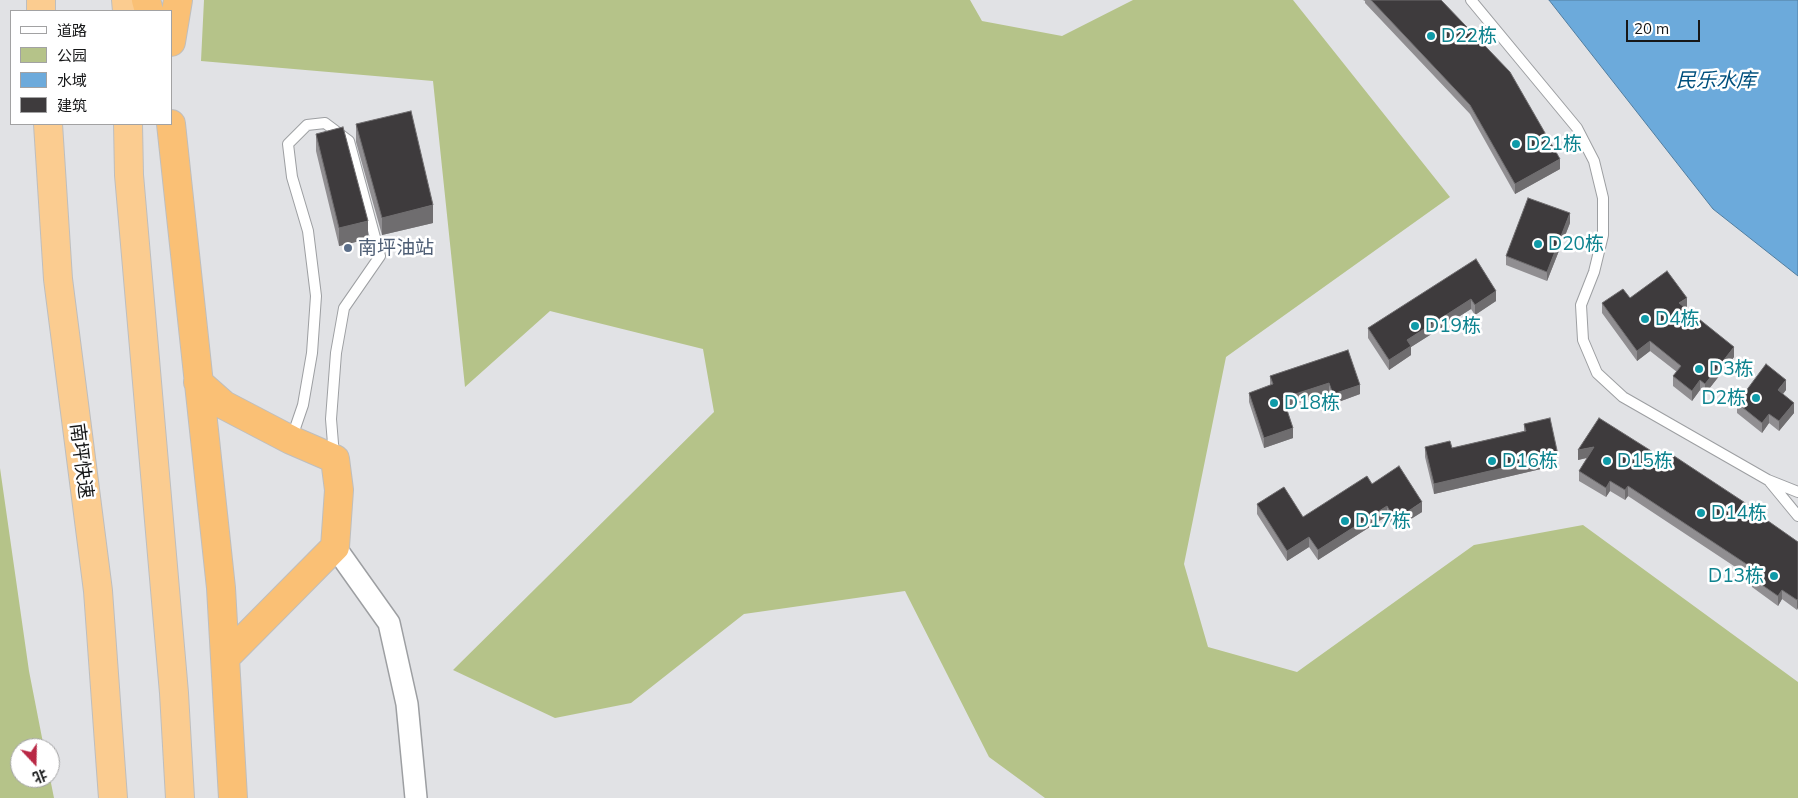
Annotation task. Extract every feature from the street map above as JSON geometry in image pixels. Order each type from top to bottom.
[{"type":"highway","points":[[172,36],[178,0]]},
{"type":"highway","name":"南坪快速","points":[[48,125],[58,279],[98,591],[113,798]]},
{"type":"highway","points":[[128,125],[129,175],[174,694],[180,798]]},
{"type":"highway","points":[[171,125],[221,588],[233,798]]},
{"type":"highway","points":[[198,382],[224,405],[291,440],[335,459],[339,490],[335,547],[225,658]]},
{"type":"street","points":[[335,547],[389,623],[407,704],[416,798]]},
{"type":"lane","points":[[1472,0],[1577,128],[1594,161],[1604,198],[1603,235],[1594,272],[1581,305],[1583,340],[1597,373],[1623,397],[1768,480],[1798,492]]},
{"type":"lane","points":[[291,440],[302,405],[312,353],[316,296],[308,231],[292,178],[288,144],[307,125],[325,123],[349,141],[380,256],[344,308],[336,353],[331,419],[335,459]]},
{"type":"lane","points":[[1768,480],[1798,516]]},
{"type":"green space","points":[[204,0],[970,0],[982,21],[1062,36],[1133,0],[1293,0],[1450,197],[1226,357],[1184,564],[1208,647],[1297,672],[1474,545],[1583,525],[1798,682],[1798,798],[1045,798],[989,757],[905,591],[744,614],[631,703],[555,718],[453,670],[714,412],[703,349],[550,311],[465,387],[433,81],[201,61]]},
{"type":"green space","points":[[0,468],[29,671],[42,738],[10,738],[10,788],[52,788],[54,798],[0,798]]},
{"type":"water","name":"民乐水库","points":[[1549,0],[1798,0],[1798,276],[1713,209]]},
{"type":"building","points":[[1371,0],[1441,0],[1510,72],[1560,159],[1515,184],[1470,105]]},
{"type":"building","points":[[411,111],[433,205],[382,218],[356,124]]},
{"type":"building","points":[[343,127],[368,221],[339,228],[316,134]]},
{"type":"building","name":"D20栋","points":[[1528,198],[1570,213],[1547,272],[1506,256]]},
{"type":"building","name":"D19栋","points":[[1476,259],[1496,291],[1475,305],[1471,299],[1407,340],[1411,346],[1389,360],[1368,328]]},
{"type":"building","points":[[1667,271],[1687,298],[1679,303],[1734,347],[1705,384],[1700,380],[1692,391],[1673,376],[1681,366],[1650,341],[1637,351],[1602,303],[1623,289],[1630,298]]},
{"type":"building","name":"D18栋","points":[[1348,350],[1360,385],[1333,394],[1329,383],[1283,398],[1293,428],[1264,438],[1249,393],[1273,384],[1270,376]]},
{"type":"building","name":"D2栋","points":[[1766,364],[1786,380],[1778,390],[1794,403],[1779,421],[1769,414],[1762,423],[1737,403]]},
{"type":"building","name":"D16栋","points":[[1550,418],[1558,455],[1434,484],[1425,447],[1450,441],[1452,448],[1526,431],[1524,424]]},
{"type":"building","points":[[1599,418],[1664,459],[1668,452],[1762,514],[1761,516],[1798,542],[1798,599],[1782,590],[1778,596],[1752,578],[1757,571],[1628,486],[1625,490],[1610,481],[1606,488],[1579,471],[1594,447],[1578,450]]},
{"type":"building","name":"D17栋","points":[[1399,466],[1422,502],[1395,520],[1387,506],[1318,550],[1309,537],[1287,551],[1257,504],[1284,487],[1303,517],[1367,476],[1372,484]]},
{"type":"place","name":"D22栋","points":[[1431,36]]},
{"type":"place","name":"D21栋","points":[[1516,144]]},
{"type":"place","name":"D20栋","points":[[1538,244]]},
{"type":"place","name":"南坪油站","points":[[348,248]]},
{"type":"place","name":"D4栋","points":[[1645,319]]},
{"type":"place","name":"D19栋","points":[[1415,326]]},
{"type":"place","name":"D3栋","points":[[1699,369]]},
{"type":"place","name":"D2栋","points":[[1756,398]]},
{"type":"place","name":"D18栋","points":[[1274,403]]},
{"type":"place","name":"D16栋","points":[[1492,461]]},
{"type":"place","name":"D15栋","points":[[1607,461]]},
{"type":"place","name":"D14栋","points":[[1701,513]]},
{"type":"place","name":"D17栋","points":[[1345,521]]},
{"type":"place","name":"D13栋","points":[[1774,576]]}]
